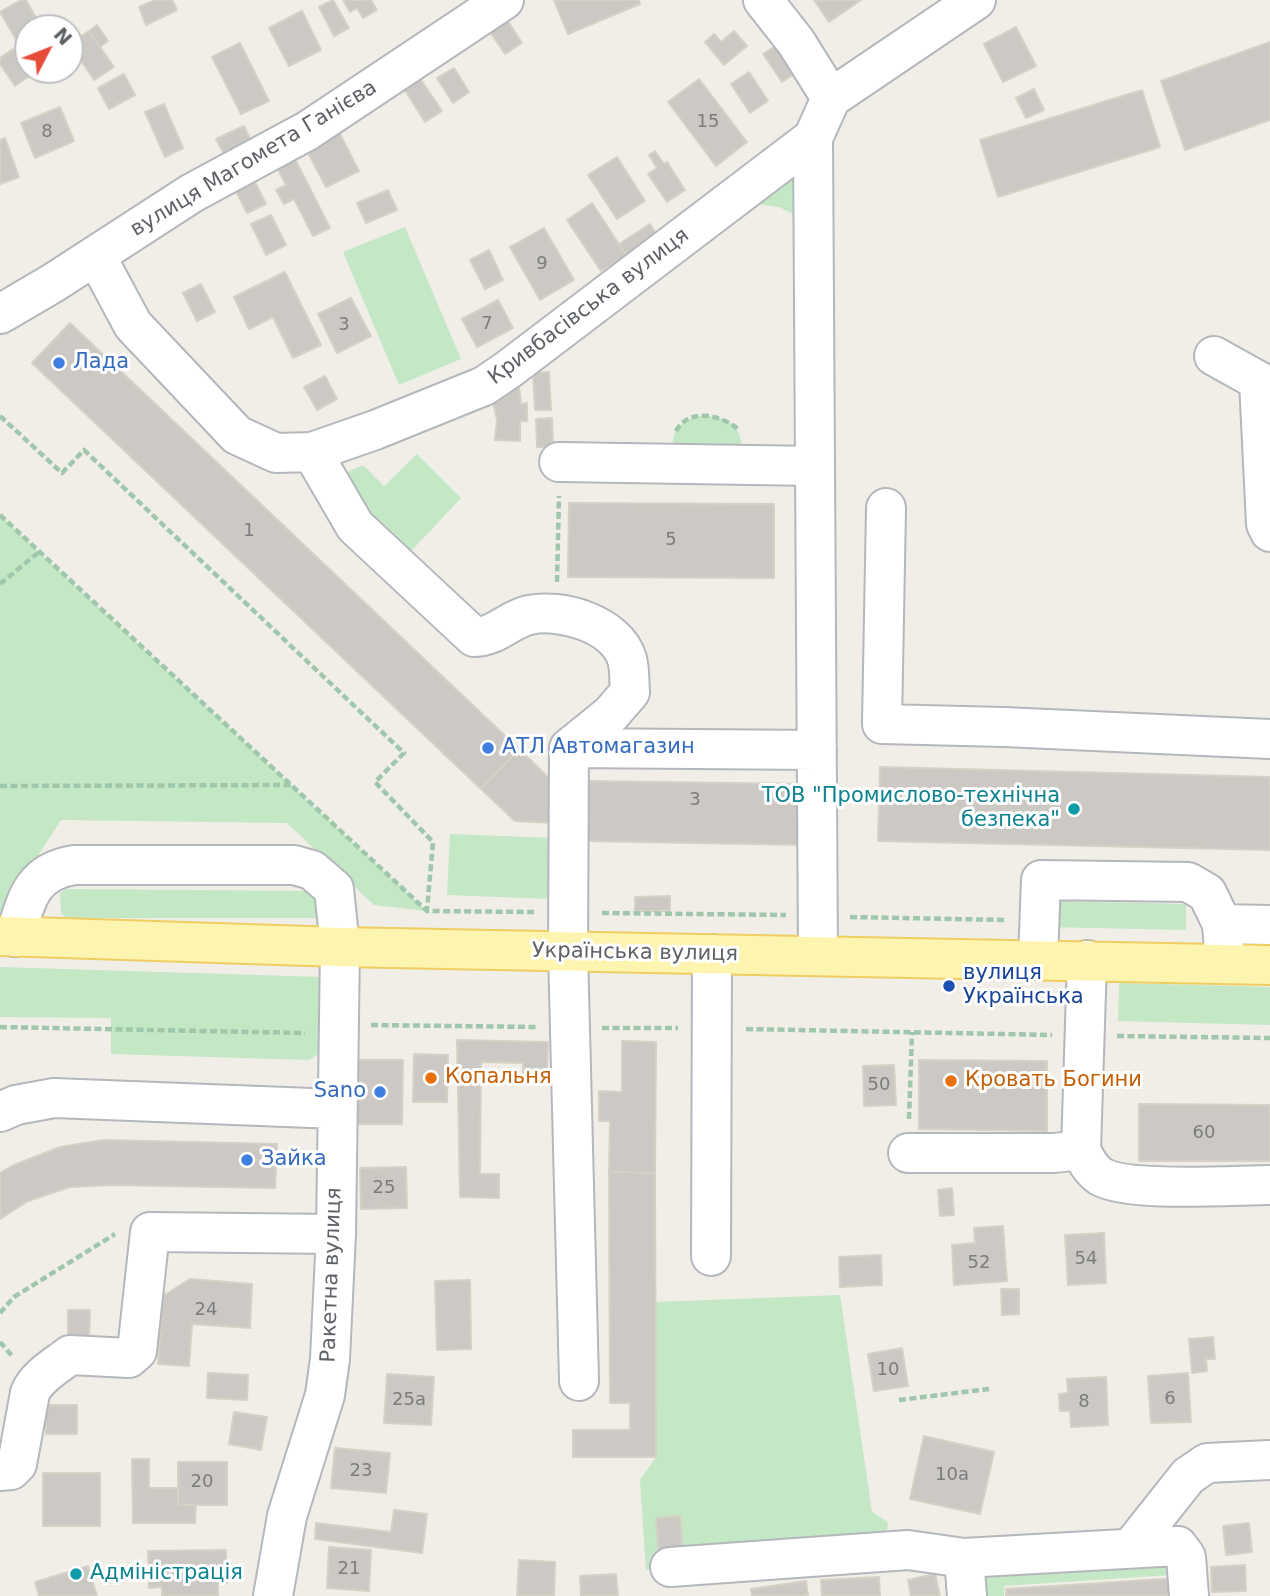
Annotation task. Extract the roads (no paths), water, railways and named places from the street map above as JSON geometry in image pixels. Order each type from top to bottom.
[{"type":"main road","name":"Українська вулиця","points":[[8,937],[340,947],[1270,965]]},
{"type":"street","name":"вулиця Магомета Ганієва","points":[[0,314],[202,187],[307,131],[505,0]]},
{"type":"street","points":[[763,0],[796,42],[831,98],[976,0]]},
{"type":"street","name":"Кривбасівська вулиця","points":[[96,256],[133,325],[237,435],[276,453],[312,452],[415,416],[484,386],[813,138],[831,98]]},
{"type":"street","points":[[813,138],[818,956]]},
{"type":"street","points":[[1214,356],[1265,376],[1266,524],[1270,532]]},
{"type":"street","points":[[312,452],[355,526],[474,637],[488,637],[509,623],[529,615],[557,614],[594,626],[615,641],[626,658],[630,692],[611,714],[569,748]]},
{"type":"street","points":[[559,461],[814,466]]},
{"type":"street","points":[[886,508],[882,724],[1270,739]]},
{"type":"street","points":[[569,748],[817,750]]},
{"type":"street","points":[[569,748],[568,952],[579,1381]]},
{"type":"street","name":"Ракетна вулиця","points":[[8,937],[26,899],[37,883],[55,868],[74,865],[294,865],[312,870],[334,889],[340,947],[336,1234],[330,1359],[325,1395],[287,1516],[273,1596]]},
{"type":"street","points":[[1038,959],[1041,880],[1188,882],[1207,893],[1222,923],[1225,964]]},
{"type":"street","points":[[1222,923],[1270,925]]},
{"type":"street","points":[[711,1256],[712,954]]},
{"type":"street","points":[[1087,960],[1081,1150],[1091,1168],[1102,1178],[1129,1185],[1270,1185]]},
{"type":"street","points":[[0,1112],[16,1105],[54,1098],[337,1109]]},
{"type":"street","points":[[908,1153],[1054,1153],[1081,1150]]},
{"type":"street","points":[[0,1471],[11,1470],[17,1464],[33,1385],[70,1355],[129,1358],[137,1351],[150,1232],[336,1234]]},
{"type":"street","points":[[1129,1547],[1182,1483],[1206,1463],[1270,1460]]},
{"type":"street","points":[[670,1567],[908,1550],[964,1558],[1173,1546],[1181,1549],[1186,1557],[1189,1596]]},
{"type":"street","points":[[964,1558],[967,1596]]},
{"type":"place","name":"Лада","points":[[59,363]]},
{"type":"place","name":"АТЛ Автомагазин","points":[[488,748]]},
{"type":"place","name":"ТОВ \"Промислово-технічна безпека\"","points":[[1074,809]]},
{"type":"place","name":"вулиця Українська","points":[[949,986]]},
{"type":"place","name":"Копальня","points":[[431,1078]]},
{"type":"place","name":"Кровать Богини","points":[[951,1081]]},
{"type":"place","name":"Sano","points":[[380,1092]]},
{"type":"place","name":"Зайка","points":[[247,1160]]},
{"type":"place","name":"Адміністрація","points":[[76,1574]]}]
